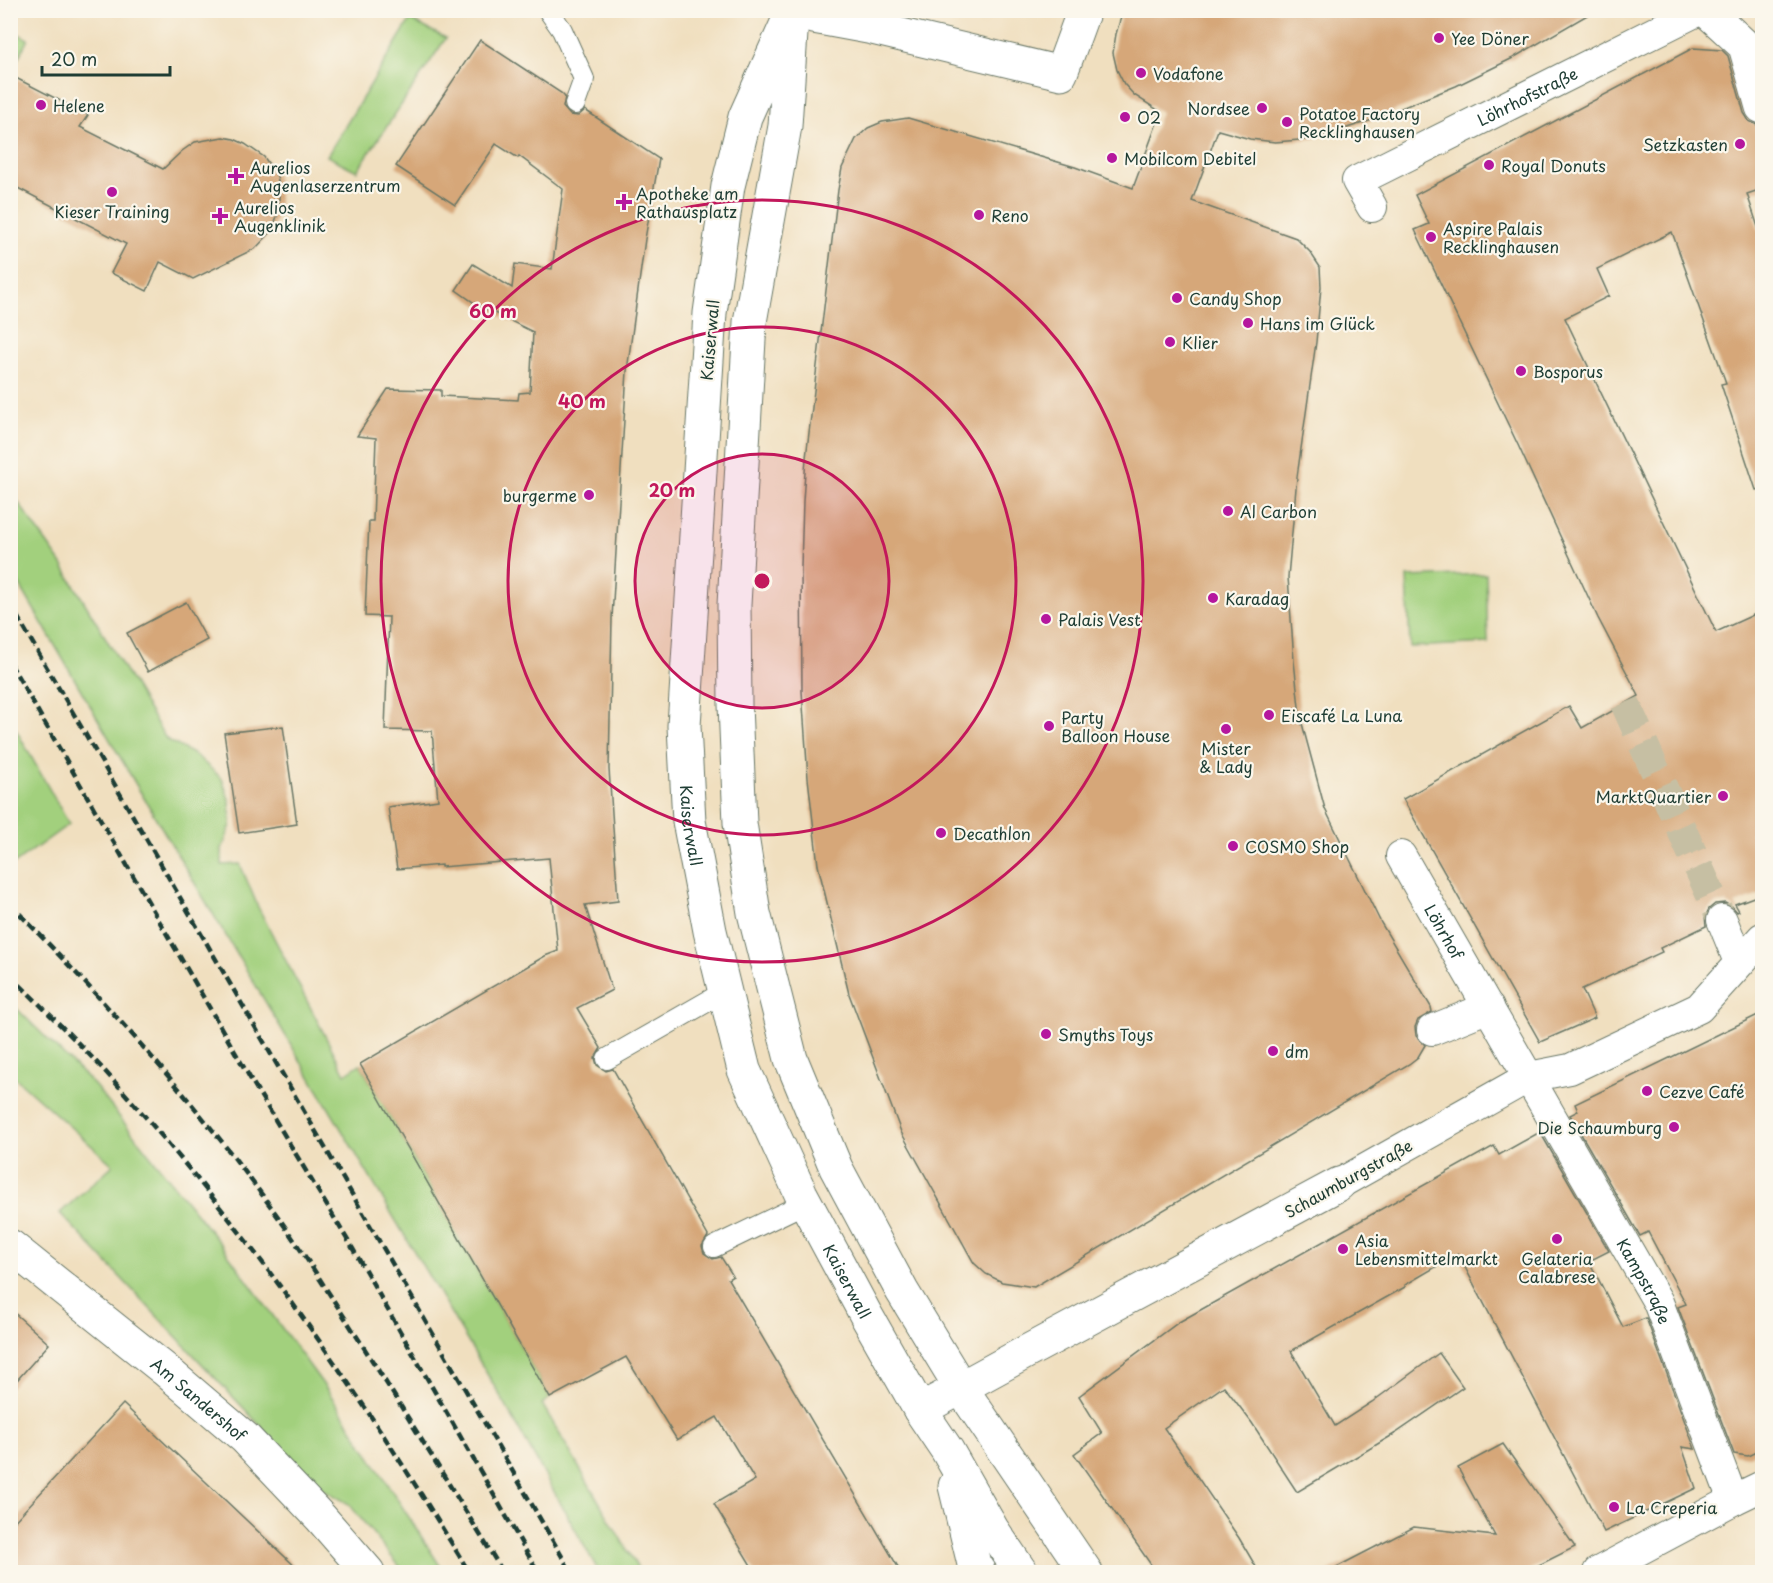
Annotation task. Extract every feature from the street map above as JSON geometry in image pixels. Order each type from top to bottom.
[{"type":"main road","points":[[1084,10],[1061,73],[868,27],[792,12],[784,126],[750,322],[734,605],[740,823],[754,913],[791,1059],[836,1168],[902,1291],[961,1388],[1086,1572]]},
{"type":"main road","points":[[1706,10],[1745,46],[1762,107]]},
{"type":"main road","name":"Kaiserwall","points":[[792,12],[745,117],[728,186],[710,313],[684,726],[689,821],[710,931],[744,1070],[805,1203],[920,1410],[992,1529],[1021,1572]]},
{"type":"main road","name":"Schaumburgstraße","points":[[920,1410],[1339,1184]]},
{"type":"main road","name":"Am Sandershof","points":[[10,1245],[164,1369],[245,1438],[321,1518],[368,1572]]},
{"type":"main road","points":[[946,1450],[974,1564],[979,1572]]},
{"type":"street","name":"Löhrhofstraße","points":[[1372,207],[1357,181],[1699,10]]},
{"type":"street","name":"Löhrhof","points":[[1401,856],[1529,1077]]},
{"type":"street","points":[[1722,920],[1740,962]]},
{"type":"street","name":"Schaumburgstraße","points":[[1339,1184],[1529,1077],[1570,1069],[1699,1008],[1762,938]]},
{"type":"street","points":[[1432,1030],[1489,1007]]},
{"type":"street","name":"Kampstraße","points":[[1529,1077],[1658,1302],[1733,1500]]},
{"type":"street","points":[[1598,1572],[1762,1486]]},
{"type":"lane","points":[[548,10],[562,30],[584,79],[574,104]]},
{"type":"lane","points":[[608,1059],[724,992]]},
{"type":"lane","points":[[714,1246],[805,1203]]},
{"type":"green space","points":[[410,20],[446,38],[357,171],[327,156]]},
{"type":"green space","points":[[11,30],[28,39],[14,66],[11,64]]},
{"type":"green space","points":[[10,491],[61,563],[166,739],[198,757],[222,779],[230,802],[231,825],[222,849],[222,865],[240,864],[258,907],[345,1074],[360,1064],[550,1398],[542,1404],[640,1572],[599,1572],[502,1399],[138,788],[11,570]]},
{"type":"green space","points":[[1486,574],[1488,643],[1410,647],[1407,577]]},
{"type":"green space","points":[[10,719],[69,824],[11,866],[10,866]]},
{"type":"green space","points":[[10,1002],[95,1086],[222,1246],[328,1391],[444,1572],[404,1572],[349,1504],[316,1485],[60,1213],[113,1165],[11,1074]]},
{"type":"building","name":"Palais Vest","points":[[1123,10],[1596,10],[1513,58],[1456,86],[1344,129],[1312,139],[1275,142],[1250,139],[1218,130],[1192,201],[1296,238],[1310,252],[1320,267],[1321,287],[1316,342],[1297,477],[1288,577],[1300,716],[1325,809],[1381,923],[1432,1012],[1418,1020],[1415,1027],[1416,1036],[1425,1045],[1418,1057],[1409,1064],[1034,1287],[1002,1282],[986,1274],[974,1263],[901,1132],[849,994],[818,865],[808,778],[802,691],[803,501],[806,458],[838,190],[842,168],[856,139],[868,128],[882,122],[908,118],[1075,167],[1133,188],[1161,112],[1134,95],[1124,84],[1117,70],[1113,53]]},
{"type":"building","points":[[480,40],[561,93],[565,97],[563,107],[570,115],[578,116],[585,110],[659,159],[645,239],[627,371],[612,618],[609,769],[618,901],[585,905],[612,990],[577,1008],[601,1048],[595,1058],[597,1065],[606,1071],[613,1069],[708,1236],[702,1246],[704,1253],[713,1259],[721,1257],[733,1276],[728,1279],[901,1572],[755,1572],[714,1504],[755,1480],[717,1417],[677,1440],[626,1357],[550,1398],[360,1064],[545,956],[558,951],[549,858],[397,869],[388,807],[438,800],[432,731],[385,730],[389,617],[365,616],[369,521],[373,521],[376,438],[357,436],[388,389],[441,390],[441,396],[518,400],[519,393],[530,392],[533,332],[476,304],[456,290],[473,264],[512,288],[515,264],[552,269],[563,189],[519,156],[518,158],[496,144],[455,205],[396,166]]},
{"type":"building","points":[[1693,48],[1722,50],[1728,56],[1744,113],[1749,121],[1762,125],[1762,189],[1747,194],[1762,239],[1762,489],[1756,490],[1721,384],[1726,383],[1672,232],[1597,269],[1609,296],[1565,318],[1716,632],[1762,611],[1762,894],[1735,904],[1739,911],[1737,912],[1725,903],[1715,904],[1705,917],[1706,926],[1660,948],[1662,952],[1582,989],[1595,1018],[1540,1042],[1403,799],[1569,706],[1582,728],[1639,696],[1598,618],[1415,230],[1429,224],[1415,195]]},
{"type":"building","points":[[10,75],[88,115],[80,127],[163,169],[195,142],[223,137],[245,144],[264,157],[277,176],[279,210],[272,231],[256,248],[193,279],[160,262],[147,291],[111,273],[126,244],[10,184]]},
{"type":"building","points":[[186,602],[207,640],[148,672],[127,633]]},
{"type":"building","points":[[283,726],[297,824],[239,833],[224,733]]},
{"type":"building","points":[[1762,1013],[1762,1449],[1748,1456],[1734,1454],[1678,1307],[1686,1304],[1648,1232],[1640,1236],[1570,1115],[1578,1111],[1575,1104]]},
{"type":"building","points":[[1540,1132],[1609,1251],[1589,1261],[1623,1327],[1646,1318],[1695,1449],[1682,1447],[1696,1488],[1604,1532],[1458,1254],[1405,1287],[1291,1351],[1335,1426],[1439,1353],[1463,1387],[1396,1433],[1297,1492],[1252,1423],[1224,1386],[1164,1428],[1239,1538],[1259,1572],[1156,1572],[1074,1454],[1102,1433],[1079,1396],[1179,1322],[1494,1146],[1499,1155]]},
{"type":"building","points":[[10,1309],[49,1344],[10,1388]]},
{"type":"building","points":[[123,1404],[301,1572],[10,1572],[10,1526]]},
{"type":"building","points":[[1503,1444],[1575,1547],[1525,1572],[1327,1572],[1414,1527],[1495,1536],[1458,1468]]},
{"type":"tunnel","points":[[1625,703],[1722,920]]},
{"type":"railway","points":[[10,604],[571,1572]]},
{"type":"railway","points":[[10,663],[253,1083],[353,1249],[538,1572]]},
{"type":"railway","points":[[10,904],[106,1005],[167,1075],[266,1200],[300,1248],[503,1572]]},
{"type":"railway","points":[[10,975],[103,1069],[155,1128],[252,1249],[343,1375],[469,1572]]},
{"type":"place","name":"Yee Döner","points":[[1439,38]]},
{"type":"place","name":"Vodafone","points":[[1141,73]]},
{"type":"place","name":"Helene","points":[[41,105]]},
{"type":"place","name":"Nordsee","points":[[1262,108]]},
{"type":"place","name":"O2","points":[[1125,117]]},
{"type":"place","name":"Potatoe Factory Recklinghausen","points":[[1287,122]]},
{"type":"place","name":"Setzkasten","points":[[1740,144]]},
{"type":"place","name":"Mobilcom Debitel","points":[[1112,158]]},
{"type":"place","name":"Royal Donuts","points":[[1489,165]]},
{"type":"place","name":"Aurelios Augenlaserzentrum","points":[[236,176]]},
{"type":"place","name":"Kieser Training","points":[[112,192]]},
{"type":"place","name":"Apotheke am Rathausplatz","points":[[624,202]]},
{"type":"place","name":"Reno","points":[[979,215]]},
{"type":"place","name":"Aurelios Augenklinik","points":[[220,216]]},
{"type":"place","name":"Aspire Palais Recklinghausen","points":[[1431,237]]},
{"type":"place","name":"Candy Shop","points":[[1177,298]]},
{"type":"place","name":"Hans im Glück","points":[[1248,323]]},
{"type":"place","name":"Klier","points":[[1170,342]]},
{"type":"place","name":"Bosporus","points":[[1521,371]]},
{"type":"place","name":"burgerme","points":[[589,495]]},
{"type":"place","name":"Al Carbon","points":[[1228,511]]},
{"type":"place","name":"Karadag","points":[[1213,598]]},
{"type":"place","name":"Palais Vest","points":[[1046,619]]},
{"type":"place","name":"Eiscafé La Luna","points":[[1269,715]]},
{"type":"place","name":"Party Balloon House","points":[[1049,726]]},
{"type":"place","name":"Mister & Lady","points":[[1226,729]]},
{"type":"place","name":"MarktQuartier","points":[[1723,796]]},
{"type":"place","name":"Decathlon","points":[[941,833]]},
{"type":"place","name":"COSMO Shop","points":[[1233,846]]},
{"type":"place","name":"Smyths Toys","points":[[1046,1034]]},
{"type":"place","name":"dm","points":[[1273,1051]]},
{"type":"place","name":"Cezve Café","points":[[1647,1091]]},
{"type":"place","name":"Die Schaumburg","points":[[1674,1127]]},
{"type":"place","name":"Gelateria Calabrese","points":[[1557,1239]]},
{"type":"place","name":"Asia Lebensmittelmarkt","points":[[1343,1249]]},
{"type":"place","name":"La Creperia","points":[[1614,1507]]}]
